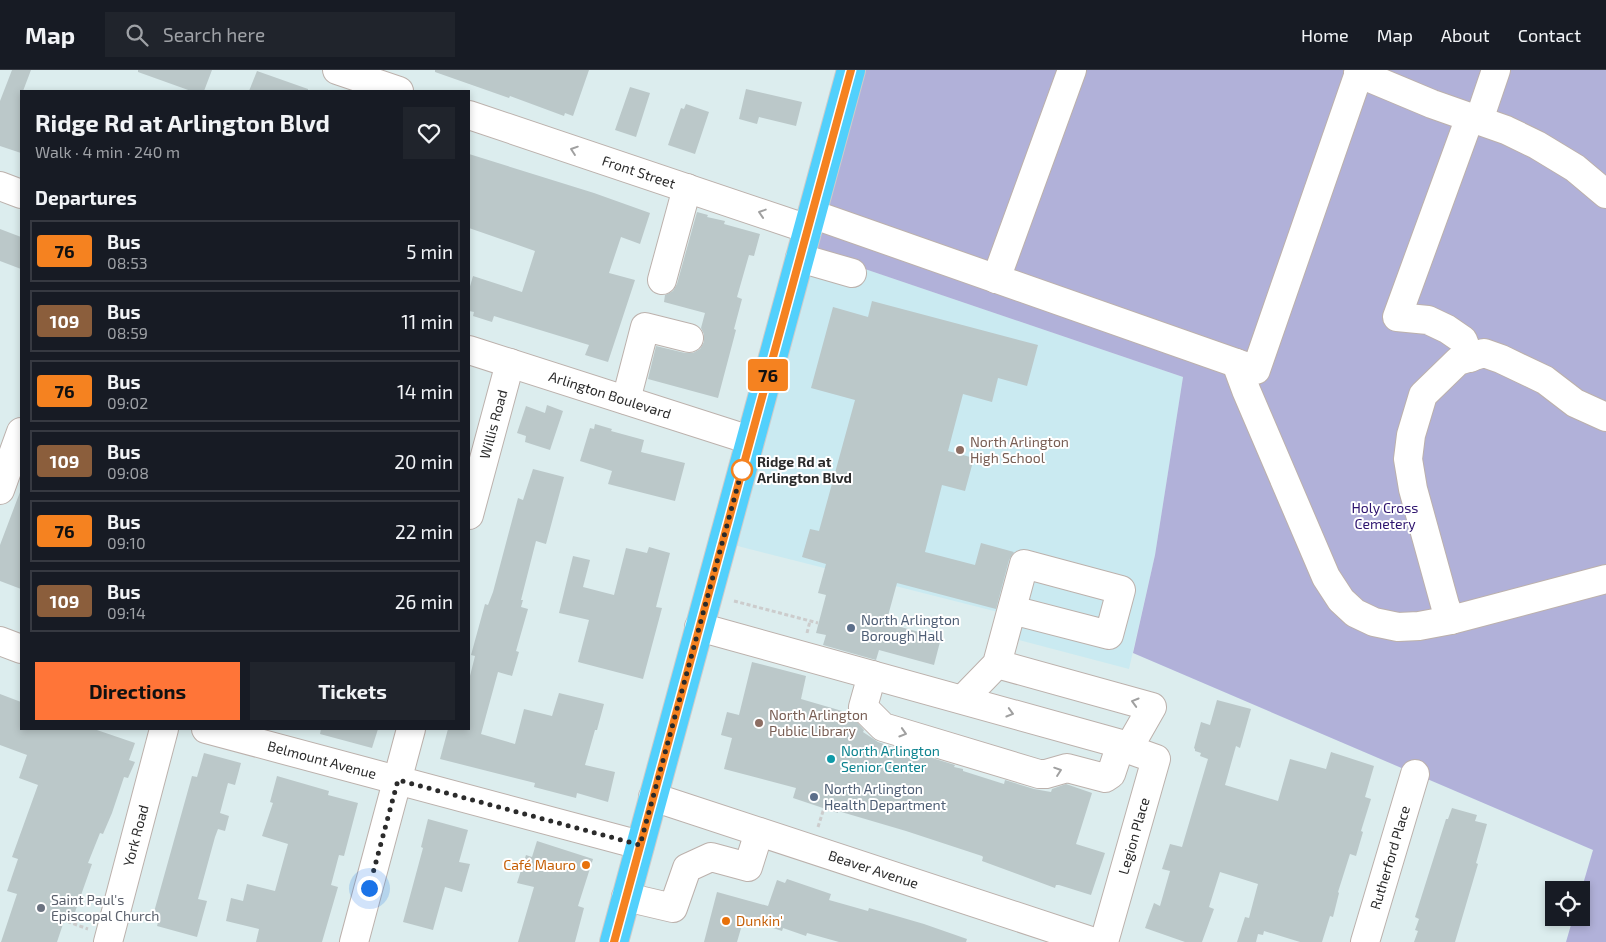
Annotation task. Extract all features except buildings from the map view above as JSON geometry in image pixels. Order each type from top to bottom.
[{"type":"main road","points":[[614,942],[851,70]]},
{"type":"street","points":[[996,279],[1072,70]]},
{"type":"street","points":[[1470,358],[1463,340],[1446,329],[1428,320],[1397,317],[1474,118],[1496,70]]},
{"type":"street","name":"Front Street","points":[[470,115],[687,188],[810,221],[996,279],[1256,370],[1359,72]]},
{"type":"street","points":[[1359,72],[1432,104],[1506,130],[1537,145],[1575,168],[1606,194]]},
{"type":"street","points":[[338,78],[394,90]]},
{"type":"street","points":[[0,186],[20,194]]},
{"type":"street","points":[[662,280],[687,188]]},
{"type":"street","points":[[800,258],[852,273]]},
{"type":"street","points":[[626,400],[645,327],[689,338]]},
{"type":"street","name":"Arlington Boulevard","points":[[470,350],[750,440]]},
{"type":"street","points":[[1451,620],[1445,605],[1413,489],[1408,459],[1410,435],[1423,395],[1458,361],[1484,353],[1545,380],[1575,403],[1606,417]]},
{"type":"street","points":[[1236,362],[1246,390],[1326,577],[1341,600],[1356,613],[1374,622],[1398,627],[1419,626],[1451,620],[1606,579]]},
{"type":"street","name":"Willis Road","points":[[470,511],[510,363]]},
{"type":"street","points":[[0,490],[20,435]]},
{"type":"street","points":[[963,700],[997,664],[1012,610]]},
{"type":"street","points":[[700,627],[1124,747]]},
{"type":"street","points":[[0,641],[20,649]]},
{"type":"street","points":[[872,675],[864,707],[883,727],[1039,774],[1067,768],[1105,778],[1111,774],[1124,747],[1152,707],[997,664]]},
{"type":"street","name":"York Road","points":[[109,940],[164,730]]},
{"type":"street","name":"Belmount Avenue","points":[[210,730],[640,845]]},
{"type":"street","points":[[354,942],[412,730]]},
{"type":"street","name":"Legion Place","points":[[1104,942],[1156,759],[1124,747]]},
{"type":"street","name":"Rutherford Place","points":[[1365,942],[1415,774]]},
{"type":"street","name":"Beaver Avenue","points":[[653,797],[1094,942]]},
{"type":"street","points":[[702,861],[715,817]]},
{"type":"street","points":[[626,897],[673,908],[687,868],[711,857],[748,867],[760,832]]},
{"type":"path","points":[[734,601],[818,623]]},
{"type":"path","points":[[817,830],[824,808]]},
{"type":"path","points":[[55,917],[109,940]]},
{"type":"shaded area","name":"North Arlington High School","points":[[803,248],[1183,377],[1155,555],[1129,669],[992,633],[998,612],[722,542]]},
{"type":"green space","name":"Holy Cross Cemetery","points":[[851,70],[1606,70],[1606,942],[1566,942],[1571,926],[1590,926],[1590,881],[1584,881],[1593,850],[1133,653],[1155,555],[1183,377],[803,248]]},
{"type":"bus line","name":"76","points":[[614,942],[851,70]]},
{"type":"place","name":"North Arlington High School","points":[[960,450]]},
{"type":"place","name":"Ridge Rd at Arlington Blvd","points":[[742,470]]},
{"type":"place","name":"North Arlington Borough Hall","points":[[851,628]]},
{"type":"place","name":"North Arlington Public Library","points":[[759,723]]},
{"type":"place","name":"North Arlington Senior Center","points":[[831,759]]},
{"type":"place","name":"North Arlington Health Department","points":[[814,797]]},
{"type":"place","name":"Café Mauro","points":[[586,865]]},
{"type":"place","name":"Saint Paul's Episcopal Church","points":[[41,908]]},
{"type":"place","name":"Dunkin'","points":[[726,921]]},
{"type":"route","points":[[369,888],[398,780],[640,845],[742,470]]}]
